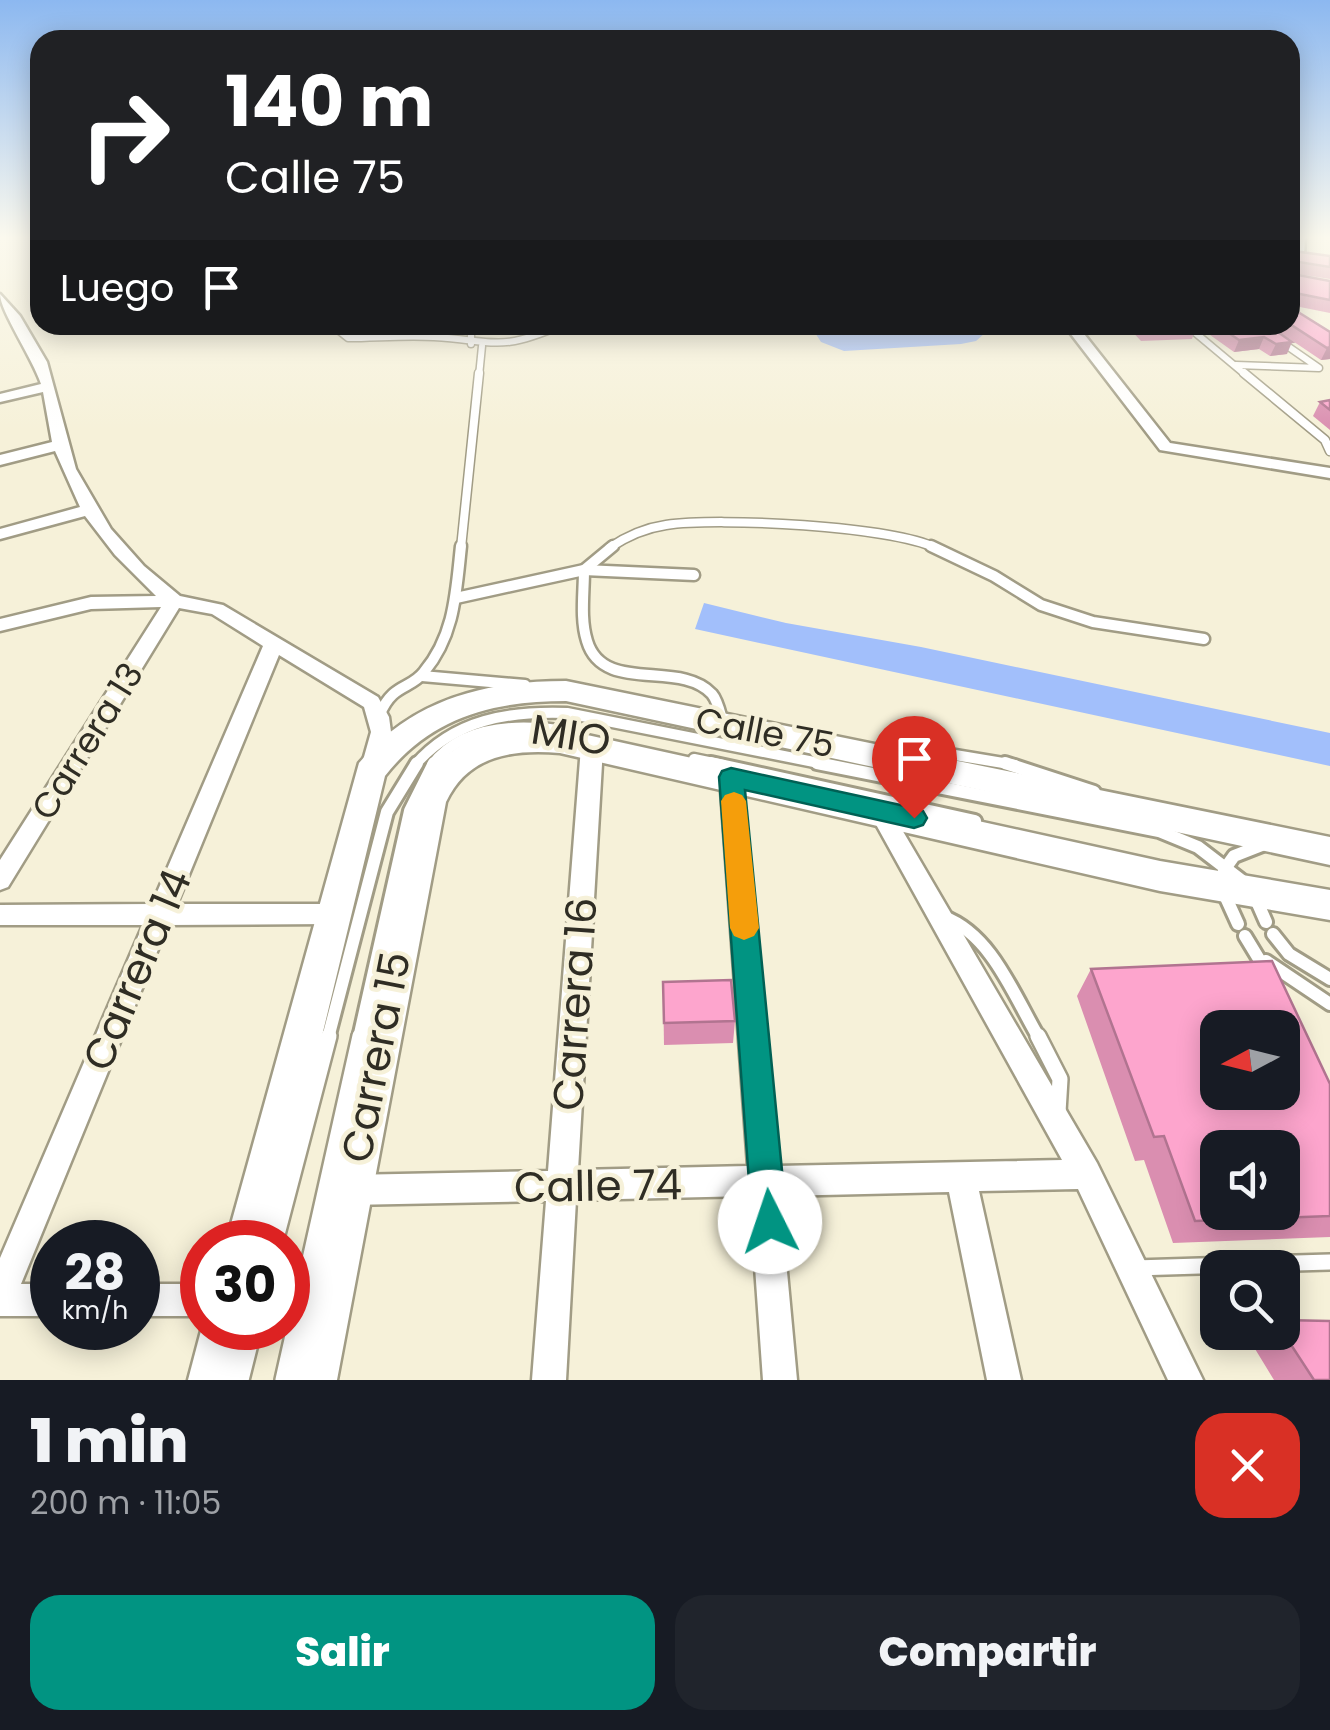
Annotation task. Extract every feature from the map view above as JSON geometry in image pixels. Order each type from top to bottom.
[{"type":"main road","name":"Calle 75","points":[[435,714],[490,696],[566,692],[1330,851]]},
{"type":"main road","name":"Carrera 15","points":[[254,1220],[370,772],[395,741],[435,714]]},
{"type":"main road","name":"Calle 75","points":[[472,752],[519,739],[592,747],[1160,876],[1243,905],[1330,905]]},
{"type":"main road","name":"Carrera 15","points":[[312,1380],[428,802],[444,774],[472,752]]},
{"type":"main road","points":[[214,1380],[222,1350]]},
{"type":"street","points":[[3,301],[22,326],[49,386],[60,445],[90,509],[140,576],[174,601]]},
{"type":"street","points":[[0,331],[22,326]]},
{"type":"street","points":[[1078,335],[1165,447],[1330,473]]},
{"type":"street","points":[[0,398],[49,386]]},
{"type":"street","points":[[0,460],[60,445]]},
{"type":"street","points":[[0,534],[90,509]]},
{"type":"street","points":[[0,624],[72,604],[174,601],[217,609],[354,689],[380,714],[383,728],[370,772]]},
{"type":"street","name":"Carrera 13","points":[[0,880],[174,601]]},
{"type":"street","name":"Carrera 14","points":[[0,1298],[274,643]]},
{"type":"street","name":"Carrera 16","points":[[549,1380],[592,747]]},
{"type":"street","points":[[731,777],[767,1182],[780,1380]]},
{"type":"street","points":[[879,810],[1086,1174],[1186,1380]]},
{"type":"street","points":[[0,915],[331,914]]},
{"type":"street","name":"Calle 74","points":[[350,1190],[1086,1174]]},
{"type":"street","points":[[962,1178],[1004,1380]]},
{"type":"street","points":[[0,1298],[30,1299]]},
{"type":"lane","points":[[344,335],[434,337],[477,345],[523,342],[539,335]]},
{"type":"lane","points":[[422,676],[452,624],[456,598],[477,345],[474,335]]},
{"type":"lane","points":[[1198,335],[1326,440],[1330,450]]},
{"type":"lane","points":[[1271,335],[1319,368]]},
{"type":"lane","points":[[1236,365],[1330,369]]},
{"type":"lane","points":[[584,570],[614,543],[666,524],[712,523],[899,537],[927,544],[994,576],[1041,605],[1093,622],[1204,639]]},
{"type":"lane","points":[[456,598],[584,570],[694,575]]},
{"type":"lane","points":[[584,570],[588,646],[598,661],[627,672],[685,680],[703,687],[714,695],[724,724]]},
{"type":"lane","points":[[380,714],[393,692],[406,681],[422,676],[456,676],[566,692]]},
{"type":"lane","name":"MIO","points":[[282,1220],[387,812],[399,784],[418,759],[456,730],[479,720],[520,712],[567,713],[1159,831],[1198,847],[1243,905]]},
{"type":"lane","name":"MIO","points":[[283,1380],[410,811],[426,773],[466,738],[512,725],[539,726],[1243,905]]},
{"type":"lane","points":[[1276,989],[1257,955],[1243,905],[1245,849],[1292,843]]},
{"type":"lane","points":[[1243,905],[1288,954],[1328,978]]},
{"type":"lane","points":[[1257,955],[1330,1004]]},
{"type":"lane","points":[[1134,1268],[1330,1262]]},
{"type":"lane","points":[[242,1380],[249,1350]]},
{"type":"water","points":[[816,335],[983,335],[961,344],[844,351],[821,342]]},
{"type":"water","points":[[704,603],[1330,733],[1330,766],[695,629]]},
{"type":"building","points":[[1300,313],[1330,332],[1327,348],[1300,330]]},
{"type":"building","points":[[1232,335],[1282,335],[1292,342],[1276,344],[1264,337],[1239,340]]},
{"type":"building","points":[[1272,961],[1295,1010],[1200,1010],[1200,1110],[1300,1110],[1300,1020],[1330,1084],[1330,1216],[1300,1217],[1300,1130],[1200,1130],[1200,1221],[1195,1221],[1164,1136],[1154,1137],[1091,969]]},
{"type":"building","points":[[731,980],[735,1021],[664,1023],[663,982]]},
{"type":"building","points":[[1300,1320],[1330,1321],[1330,1380],[1314,1380],[1294,1350],[1300,1350]]},
{"type":"slow traffic","points":[[734,801],[744,928]]},
{"type":"route","points":[[770,1222],[731,777],[914,818]]}]
